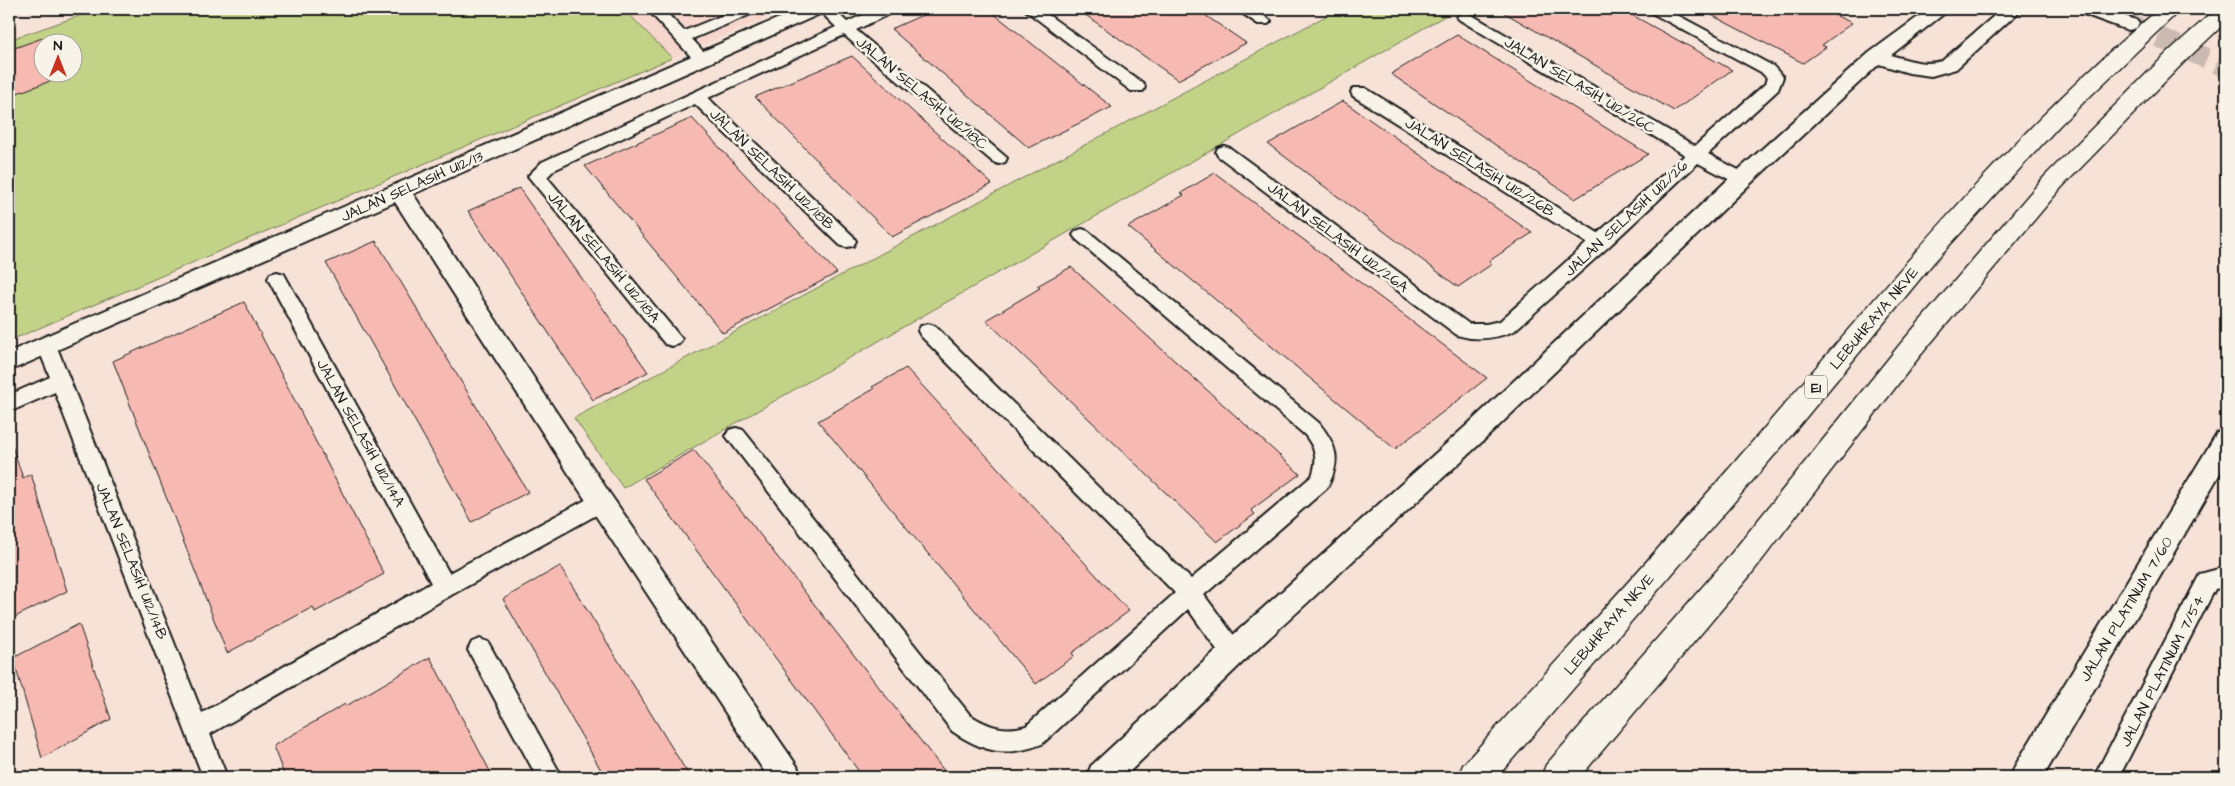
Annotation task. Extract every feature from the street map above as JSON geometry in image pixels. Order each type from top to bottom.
[{"type":"highway","name":"LEBUHRAYA NKVE","points":[[1475,777],[1774,436],[1925,256],[2133,31],[2169,9]]},
{"type":"highway","points":[[1558,777],[1737,570],[1910,350],[2053,182],[2176,57],[2226,11]]},
{"type":"highway","points":[[2176,57],[2226,16]]},
{"type":"street","points":[[655,9],[683,36],[702,59]]},
{"type":"street","points":[[683,36],[751,9]]},
{"type":"street","name":"JALAN SELASIH U12/13","points":[[9,362],[815,9]]},
{"type":"street","name":"JALAN SELASIH U12/18C","points":[[825,9],[999,158]]},
{"type":"street","points":[[697,97],[888,9]]},
{"type":"street","points":[[1031,9],[1137,88]]},
{"type":"street","points":[[1244,9],[1263,21]]},
{"type":"street","name":"JALAN SELASIH U12/26","points":[[1453,322],[1464,330],[1480,333],[1494,332],[1507,326],[1772,86],[1775,77],[1767,69],[1655,9]]},
{"type":"street","points":[[1102,777],[1233,653],[1475,433],[1742,179],[1876,57],[1941,9]]},
{"type":"street","points":[[1876,57],[1909,67],[1931,70],[1948,65],[2014,9]]},
{"type":"street","points":[[2096,10],[2133,31]]},
{"type":"street","name":"JALAN SELASIH U12/26C","points":[[1465,17],[1695,154],[1742,179]]},
{"type":"street","name":"JALAN SELASIH U12/26B","points":[[1359,92],[1601,242]]},
{"type":"street","name":"JALAN SELASIH U12/18A","points":[[672,339],[537,176],[548,166],[697,97]]},
{"type":"street","name":"JALAN SELASIH U12/18B","points":[[697,97],[847,241]]},
{"type":"street","name":"JALAN SELASIH U12/26A","points":[[1224,152],[1453,322]]},
{"type":"street","points":[[400,192],[601,502],[786,777]]},
{"type":"street","points":[[736,436],[960,723],[981,737],[1010,742],[1033,736],[1190,594],[1320,482],[1326,469],[1327,454],[1322,441],[1312,429],[1082,235]]},
{"type":"street","name":"JALAN SELASIH U12/14A","points":[[277,279],[445,587]]},
{"type":"street","points":[[928,331],[1190,594],[1233,653]]},
{"type":"street","name":"JALAN SELASIH U12/14B","points":[[47,345],[198,728],[215,777]]},
{"type":"street","points":[[9,404],[60,381]]},
{"type":"street","name":"JALAN PLATINUM 7/60","points":[[2026,777],[2226,440]]},
{"type":"street","points":[[198,728],[445,587],[601,502]]},
{"type":"street","name":"JALAN PLATINUM 7/54","points":[[2106,777],[2208,581],[2226,578]]},
{"type":"street","points":[[480,650],[550,777]]},
{"type":"shaded area","points":[[624,9],[787,9],[672,58]]},
{"type":"green space","points":[[99,9],[624,9],[672,58],[9,341],[9,40],[32,32],[32,82],[82,82],[82,32],[32,32]]},
{"type":"green space","points":[[1339,9],[1457,9],[623,488],[574,418]]},
{"type":"building","points":[[936,9],[988,9],[1112,107],[1029,148],[891,29]]},
{"type":"building","points":[[1077,9],[1196,9],[1246,43],[1178,80]]},
{"type":"building","points":[[1498,9],[1621,9],[1732,70],[1674,111]]},
{"type":"building","points":[[1700,9],[1822,9],[1852,23],[1822,45],[1826,47],[1803,63]]},
{"type":"building","points":[[1457,35],[1648,154],[1575,199],[1391,74]]},
{"type":"building","points":[[32,42],[32,82],[48,82],[9,96],[9,50]]},
{"type":"building","points":[[852,56],[992,184],[892,237],[755,97]]},
{"type":"building","points":[[1343,101],[1532,233],[1489,261],[1492,264],[1458,287],[1268,144]]},
{"type":"building","points":[[692,118],[837,273],[723,333],[585,166]]},
{"type":"building","points":[[1215,173],[1487,378],[1395,449],[1128,227],[1184,195],[1181,193]]},
{"type":"building","points":[[519,188],[648,372],[593,400],[468,211]]},
{"type":"building","points":[[376,241],[528,492],[472,522],[326,263]]},
{"type":"building","points":[[1071,267],[1300,474],[1251,510],[1255,514],[1217,542],[986,320],[1040,288],[1037,286]]},
{"type":"building","points":[[244,302],[384,574],[315,612],[313,607],[227,653],[113,361]]},
{"type":"building","points":[[906,368],[1129,611],[1072,653],[1074,656],[1036,684],[818,421]]},
{"type":"building","points":[[9,446],[12,446],[23,478],[31,474],[67,591],[9,620]]},
{"type":"building","points":[[694,450],[949,777],[863,777],[644,479]]},
{"type":"building","points":[[560,566],[690,777],[605,777],[503,599]]},
{"type":"building","points":[[79,624],[111,719],[42,758],[13,658]]},
{"type":"building","points":[[430,657],[493,777],[285,777],[273,746]]},
{"type":"tunnel","points":[[2129,24],[2226,67]]}]
